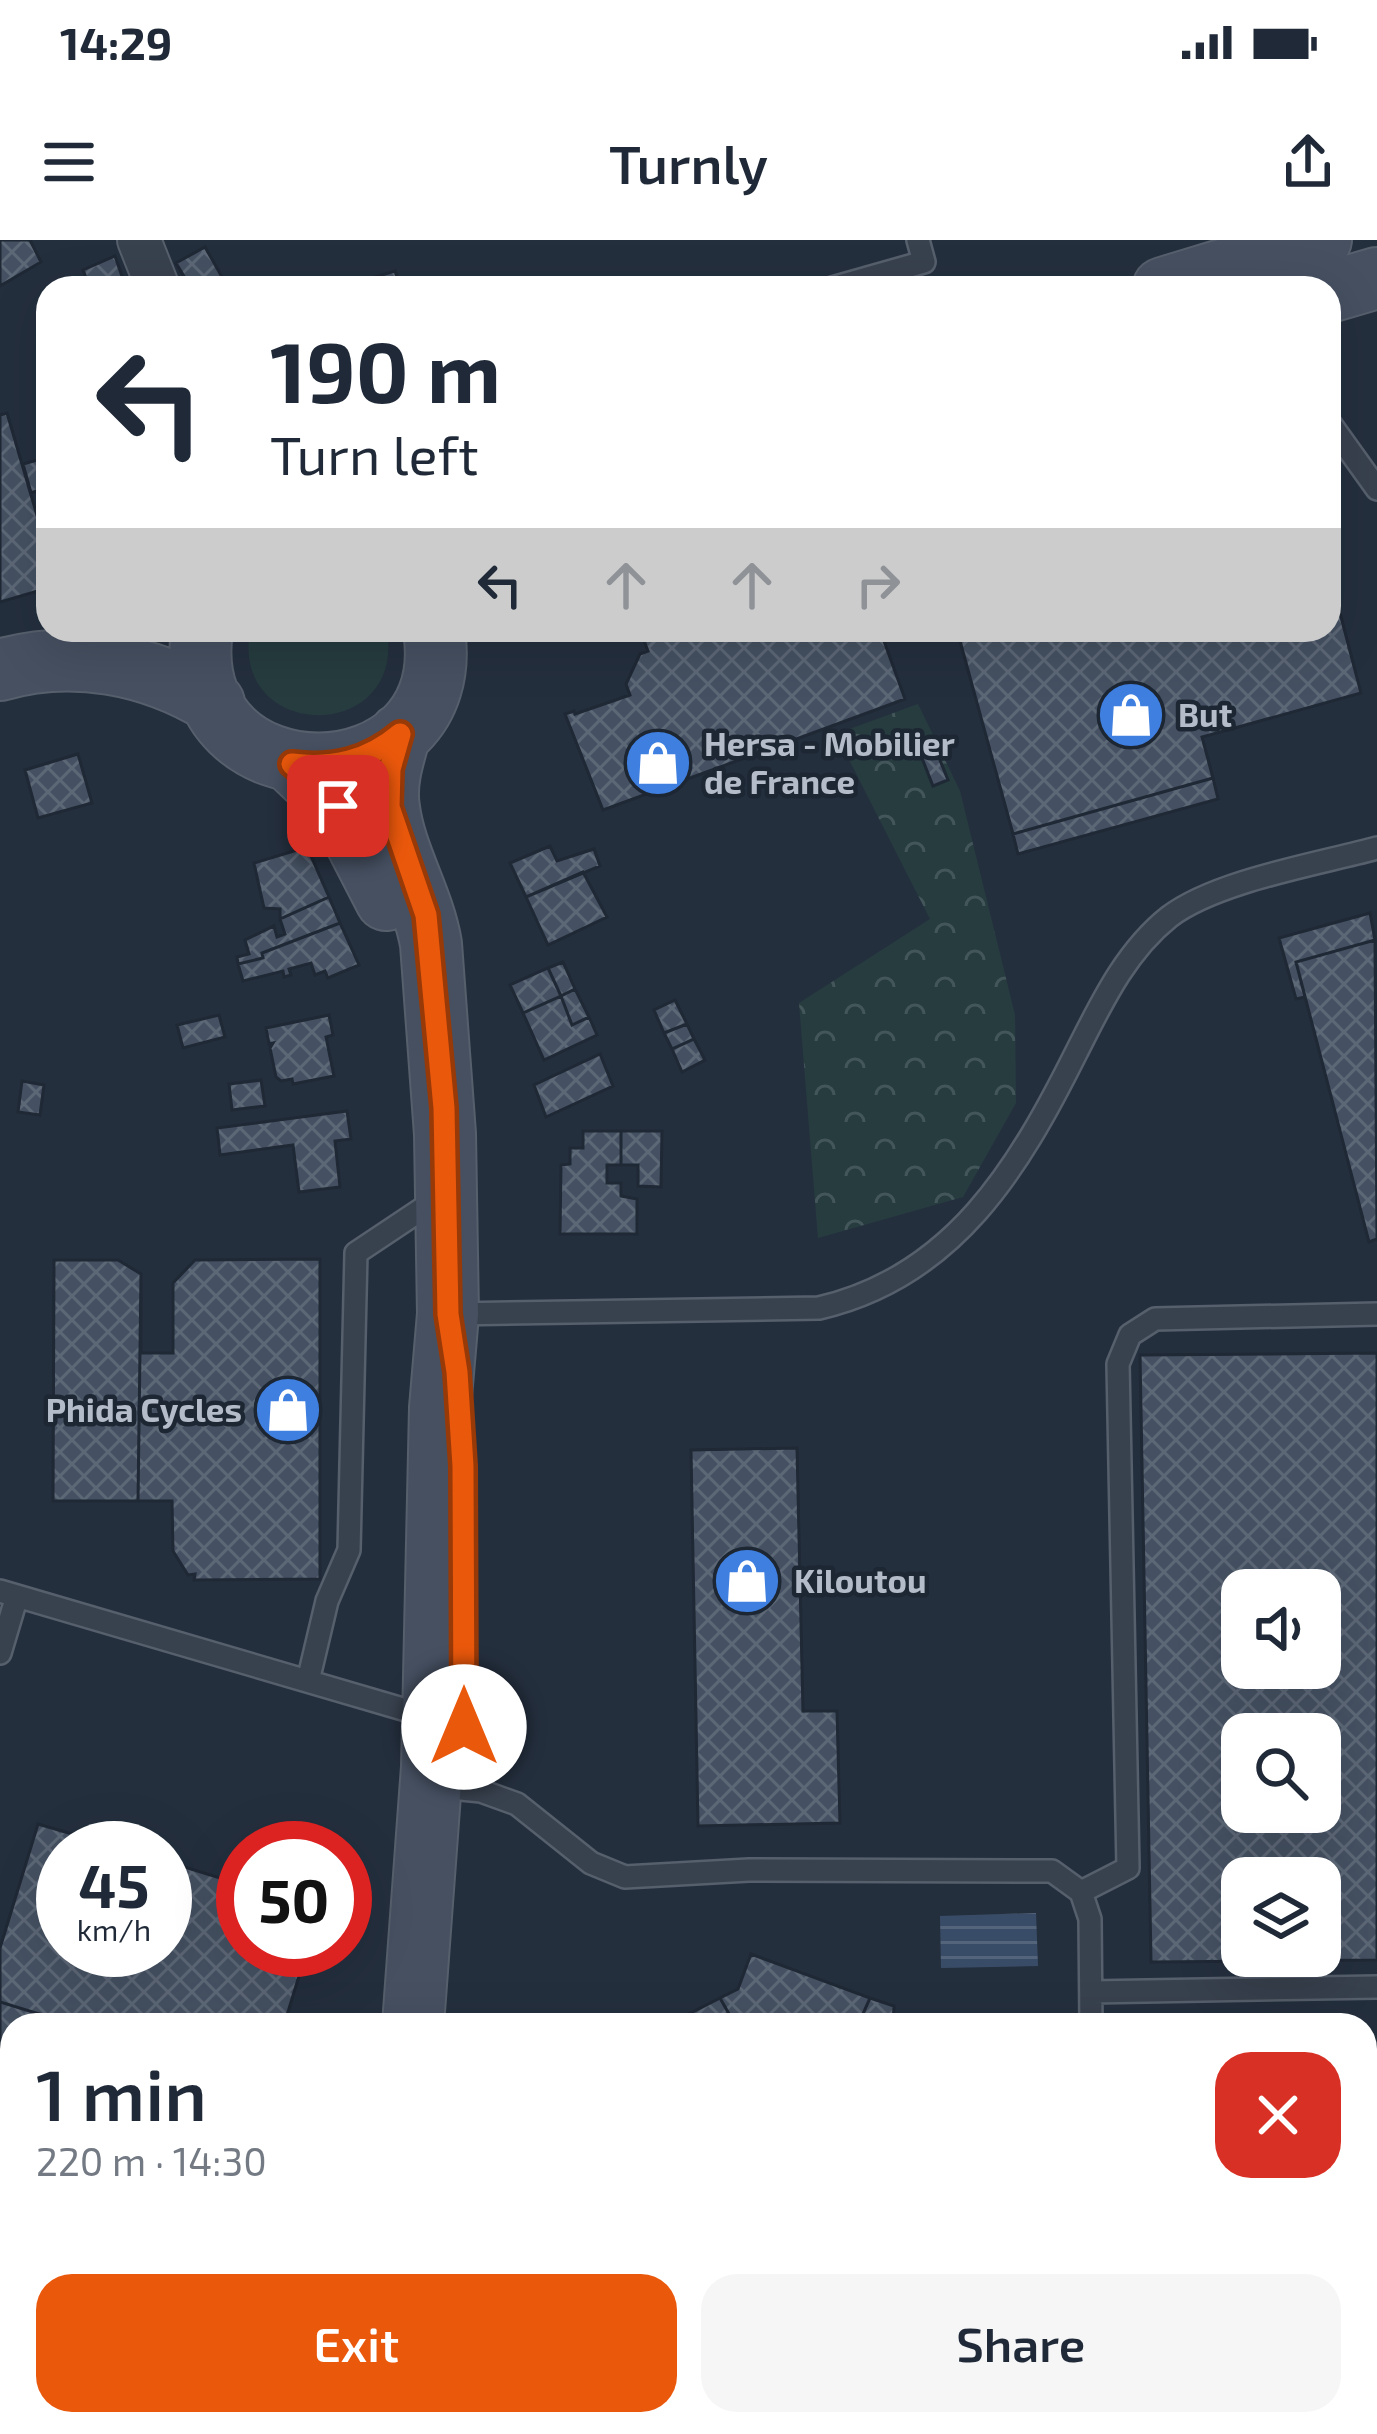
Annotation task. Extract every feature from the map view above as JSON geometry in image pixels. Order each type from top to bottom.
[{"type":"main road","points":[[1203,276],[1322,240]]},
{"type":"main road","points":[[1341,288],[1377,278]]},
{"type":"main road","points":[[0,645],[36,636]]},
{"type":"main road","points":[[202,642],[203,671],[226,722],[251,745],[292,764],[331,797],[346,819],[395,920],[435,1022]]},
{"type":"main road","points":[[292,764],[350,762],[400,734],[428,691],[436,660],[435,642]]},
{"type":"main road","points":[[0,670],[61,658],[175,682],[214,703]]},
{"type":"main road","points":[[400,734],[390,769],[389,807],[426,915],[447,1193],[448,1314],[440,1408],[449,1723],[444,2013]]},
{"type":"main road","points":[[415,2013],[446,1787]]},
{"type":"street","points":[[140,240],[154,276]]},
{"type":"lane","points":[[874,276],[924,262],[918,240]]},
{"type":"lane","points":[[1341,439],[1377,489]]},
{"type":"lane","points":[[0,693],[111,666]]},
{"type":"lane","points":[[448,1314],[792,1310],[844,1302],[894,1278],[967,1224],[1007,1178],[1040,1126],[1103,1000],[1153,931],[1173,914],[1212,894],[1377,848]]},
{"type":"lane","points":[[308,1682],[327,1601],[349,1550],[356,1253],[447,1193]]},
{"type":"lane","points":[[1081,1892],[1128,1868],[1118,1364],[1130,1335],[1155,1318],[1377,1314]]},
{"type":"lane","points":[[0,1653],[8,1593],[449,1723]]},
{"type":"lane","points":[[446,1787],[517,1804],[591,1863],[625,1877],[749,1870],[1052,1870],[1081,1892],[1090,1919],[1091,2013]]},
{"type":"lane","points":[[1091,1992],[1377,1987]]},
{"type":"green space","points":[[250,642],[387,642],[386,667],[371,694],[347,710],[318,715],[290,710],[266,694],[251,667]]},
{"type":"green space","points":[[918,704],[960,791],[1015,1015],[1016,1103],[963,1197],[818,1238],[799,1003],[930,919],[836,734]]},
{"type":"water","points":[[1036,1913],[1038,1966],[941,1968],[940,1916]]},
{"type":"building","points":[[0,240],[30,240],[41,262],[0,286]]},
{"type":"building","points":[[205,247],[221,276],[184,276],[176,263]]},
{"type":"building","points":[[115,256],[122,276],[85,276],[83,270]]},
{"type":"building","points":[[7,413],[36,512],[36,592],[0,602],[0,415]]},
{"type":"building","points":[[36,460],[36,491],[31,493],[23,464]]},
{"type":"building","name":"But","points":[[1341,617],[1361,693],[1202,737],[1213,778],[1013,834],[960,642],[1341,642]]},
{"type":"building","name":"Hersa - Mobilier de France","points":[[645,642],[884,642],[905,699],[603,810],[565,714],[630,695],[626,684],[640,654],[648,651]]},
{"type":"building","points":[[933,743],[948,780],[933,786],[918,748]]},
{"type":"building","points":[[78,754],[92,803],[38,818],[25,770]]},
{"type":"building","points":[[1213,778],[1218,799],[1018,854],[1013,834]]},
{"type":"building","points":[[550,846],[557,861],[594,849],[600,866],[526,897],[510,863]]},
{"type":"building","points":[[307,847],[329,897],[280,919],[280,909],[264,908],[254,863]]},
{"type":"building","points":[[583,872],[607,917],[548,945],[526,897]]},
{"type":"building","points":[[329,897],[340,923],[262,953],[263,958],[238,964],[237,957],[249,954],[245,940],[274,926],[277,937],[285,934],[280,919]]},
{"type":"building","points":[[1370,913],[1375,940],[1296,962],[1305,997],[1296,999],[1279,938]]},
{"type":"building","points":[[340,923],[359,965],[328,978],[325,971],[315,975],[311,963],[289,969],[291,975],[284,977],[283,971],[243,981],[238,964],[263,958],[262,953]]},
{"type":"building","points":[[1375,940],[1377,1239],[1369,1242],[1296,962]]},
{"type":"building","points":[[563,962],[575,989],[561,996],[548,968]]},
{"type":"building","points":[[548,968],[561,996],[523,1013],[510,985]]},
{"type":"building","points":[[575,989],[589,1017],[572,1025],[561,996]]},
{"type":"building","points":[[561,996],[572,1025],[589,1017],[597,1035],[544,1060],[523,1013]]},
{"type":"building","points":[[675,1000],[687,1024],[664,1033],[654,1010]]},
{"type":"building","points":[[219,1015],[225,1037],[183,1048],[177,1025]]},
{"type":"building","points":[[329,1015],[333,1035],[326,1037],[334,1076],[293,1084],[292,1079],[281,1081],[276,1077],[273,1043],[269,1044],[266,1028]]},
{"type":"building","points":[[687,1024],[694,1039],[672,1049],[664,1033]]},
{"type":"building","points":[[694,1039],[705,1060],[682,1072],[672,1049]]},
{"type":"building","points":[[600,1054],[613,1086],[546,1117],[534,1085]]},
{"type":"building","points":[[261,1080],[265,1106],[232,1110],[229,1084]]},
{"type":"building","points":[[22,1081],[44,1085],[40,1115],[18,1112]]},
{"type":"building","points":[[347,1111],[351,1139],[335,1141],[340,1187],[299,1192],[293,1145],[220,1155],[217,1128]]},
{"type":"building","points":[[583,1131],[621,1131],[621,1165],[607,1165],[607,1183],[621,1183],[621,1196],[637,1199],[637,1234],[560,1234],[561,1165],[570,1164],[570,1148],[583,1148]]},
{"type":"building","points":[[621,1131],[662,1131],[661,1187],[638,1186],[638,1165],[621,1165]]},
{"type":"building","points":[[320,1259],[320,1579],[194,1580],[195,1574],[188,1575],[173,1551],[172,1501],[138,1501],[141,1274],[141,1353],[173,1353],[173,1283],[195,1260]]},
{"type":"building","points":[[54,1260],[118,1260],[141,1274],[138,1501],[53,1501]]},
{"type":"building","points":[[1377,1353],[1377,1960],[1341,1960],[1341,1857],[1221,1857],[1221,1961],[1151,1962],[1140,1355]]},
{"type":"building","name":"Kiloutou","points":[[797,1448],[803,1711],[837,1711],[840,1823],[698,1826],[691,1450]]},
{"type":"building","points":[[36,1831],[36,1977],[192,1977],[192,1869],[216,1877],[216,1977],[299,1977],[288,2013],[36,2013],[0,2002],[0,1948]]},
{"type":"building","points":[[751,1954],[870,1998],[863,2013],[728,2013],[720,1998],[738,1989]]},
{"type":"building","points":[[720,1998],[728,2013],[691,2013]]},
{"type":"building","points":[[870,1998],[894,2006],[894,2013],[863,2013]]},
{"type":"building","points":[[0,2002],[36,2013],[0,2013]]},
{"type":"place","name":"But","points":[[1131,715]]},
{"type":"place","name":"Hersa - Mobilier de France","points":[[658,763]]},
{"type":"place","name":"Phida Cycles","points":[[288,1410]]},
{"type":"place","name":"Kiloutou","points":[[747,1581]]},
{"type":"route","points":[[338,806],[292,764],[350,762],[400,734],[390,769],[389,807],[426,915],[444,1108],[448,1314],[463,1466],[464,1727]]}]
